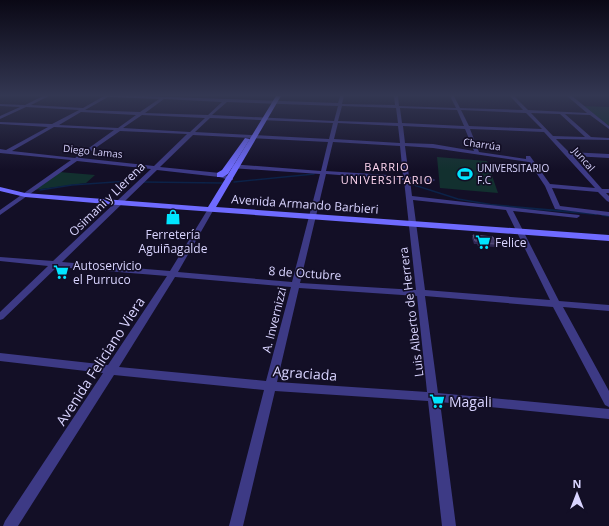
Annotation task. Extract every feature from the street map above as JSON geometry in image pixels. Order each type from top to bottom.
[{"type":"street","points":[[2,153],[63,121]]},
{"type":"street","points":[[0,213],[130,121]]},
{"type":"street","name":"Osimani y Llerena","points":[[0,318],[204,121]]},
{"type":"street","points":[[220,174],[225,172],[230,166],[262,121]]},
{"type":"street","points":[[300,121],[546,130]]},
{"type":"street","name":"Luis Alberto de Herrera","points":[[399,121],[449,526]]},
{"type":"street","points":[[464,121],[476,152]]},
{"type":"street","name":"Juncal","points":[[536,121],[609,200]]},
{"type":"street","points":[[569,121],[589,138]]},
{"type":"street","points":[[600,121],[609,128]]},
{"type":"street","name":"A. Invernizzi","points":[[236,526],[324,173],[335,122]]},
{"type":"street","name":"Charrúa","points":[[0,123],[403,144],[476,152],[531,161]]},
{"type":"street","points":[[210,212],[238,167],[252,136]]},
{"type":"street","points":[[552,137],[609,139]]},
{"type":"street","name":"Diego Lamas","points":[[2,153],[220,174],[231,179]]},
{"type":"street","points":[[526,154],[548,186],[557,208],[609,214]]},
{"type":"street","points":[[568,154],[609,156]]},
{"type":"street","points":[[230,166],[432,180]]},
{"type":"street","points":[[548,186],[609,191]]},
{"type":"street","name":"Avenida Armando Barbieri","points":[[0,190],[22,197]]},
{"type":"street","name":"Avenida Armando Barbieri","points":[[0,195],[116,205],[413,226],[609,244]]},
{"type":"street","points":[[409,198],[577,216]]},
{"type":"street","points":[[509,209],[557,305],[609,402]]},
{"type":"street","name":"Avenida Feliciano Viera","points":[[10,526],[172,275],[210,212]]},
{"type":"street","name":"Avenida Armando Barbieri","points":[[521,235],[609,238]]},
{"type":"street","name":"8 de Octubre","points":[[0,259],[295,285],[421,293],[609,308]]},
{"type":"street","name":"Agraciada","points":[[0,357],[270,386],[434,397],[609,414]]},
{"type":"green space","points":[[602,121],[609,121],[609,126]]},
{"type":"green space","name":"UNIVERSITARIO F.C","points":[[437,157],[487,161],[498,193],[440,188]]},
{"type":"green space","points":[[59,172],[95,175],[86,183],[34,190]]},
{"type":"building","points":[[473,235],[493,237],[496,244],[479,243],[478,241],[475,241]]},
{"type":"waterway","points":[[234,182],[314,174]]},
{"type":"waterway","points":[[40,190],[72,185],[129,181]]},
{"type":"waterway","points":[[143,182],[222,183]]},
{"type":"waterway","points":[[414,185],[458,199],[494,205]]},
{"type":"waterway","points":[[494,205],[596,214]]},
{"type":"waterway","points":[[494,205],[499,206]]},
{"type":"waterway","points":[[602,215],[609,216]]},
{"type":"place","name":"UNIVERSITARIO F.C","points":[[465,174]]},
{"type":"place","name":"Ferretería Aguiñagalde","points":[[173,217]]},
{"type":"place","name":"Felice","points":[[483,242]]},
{"type":"place","name":"Autoservicio el Purruco","points":[[61,272]]},
{"type":"place","name":"Magali","points":[[437,401]]},
{"type":"district","name":"BARRIO UNIVERSITARIO","points":[[387,172]]}]
